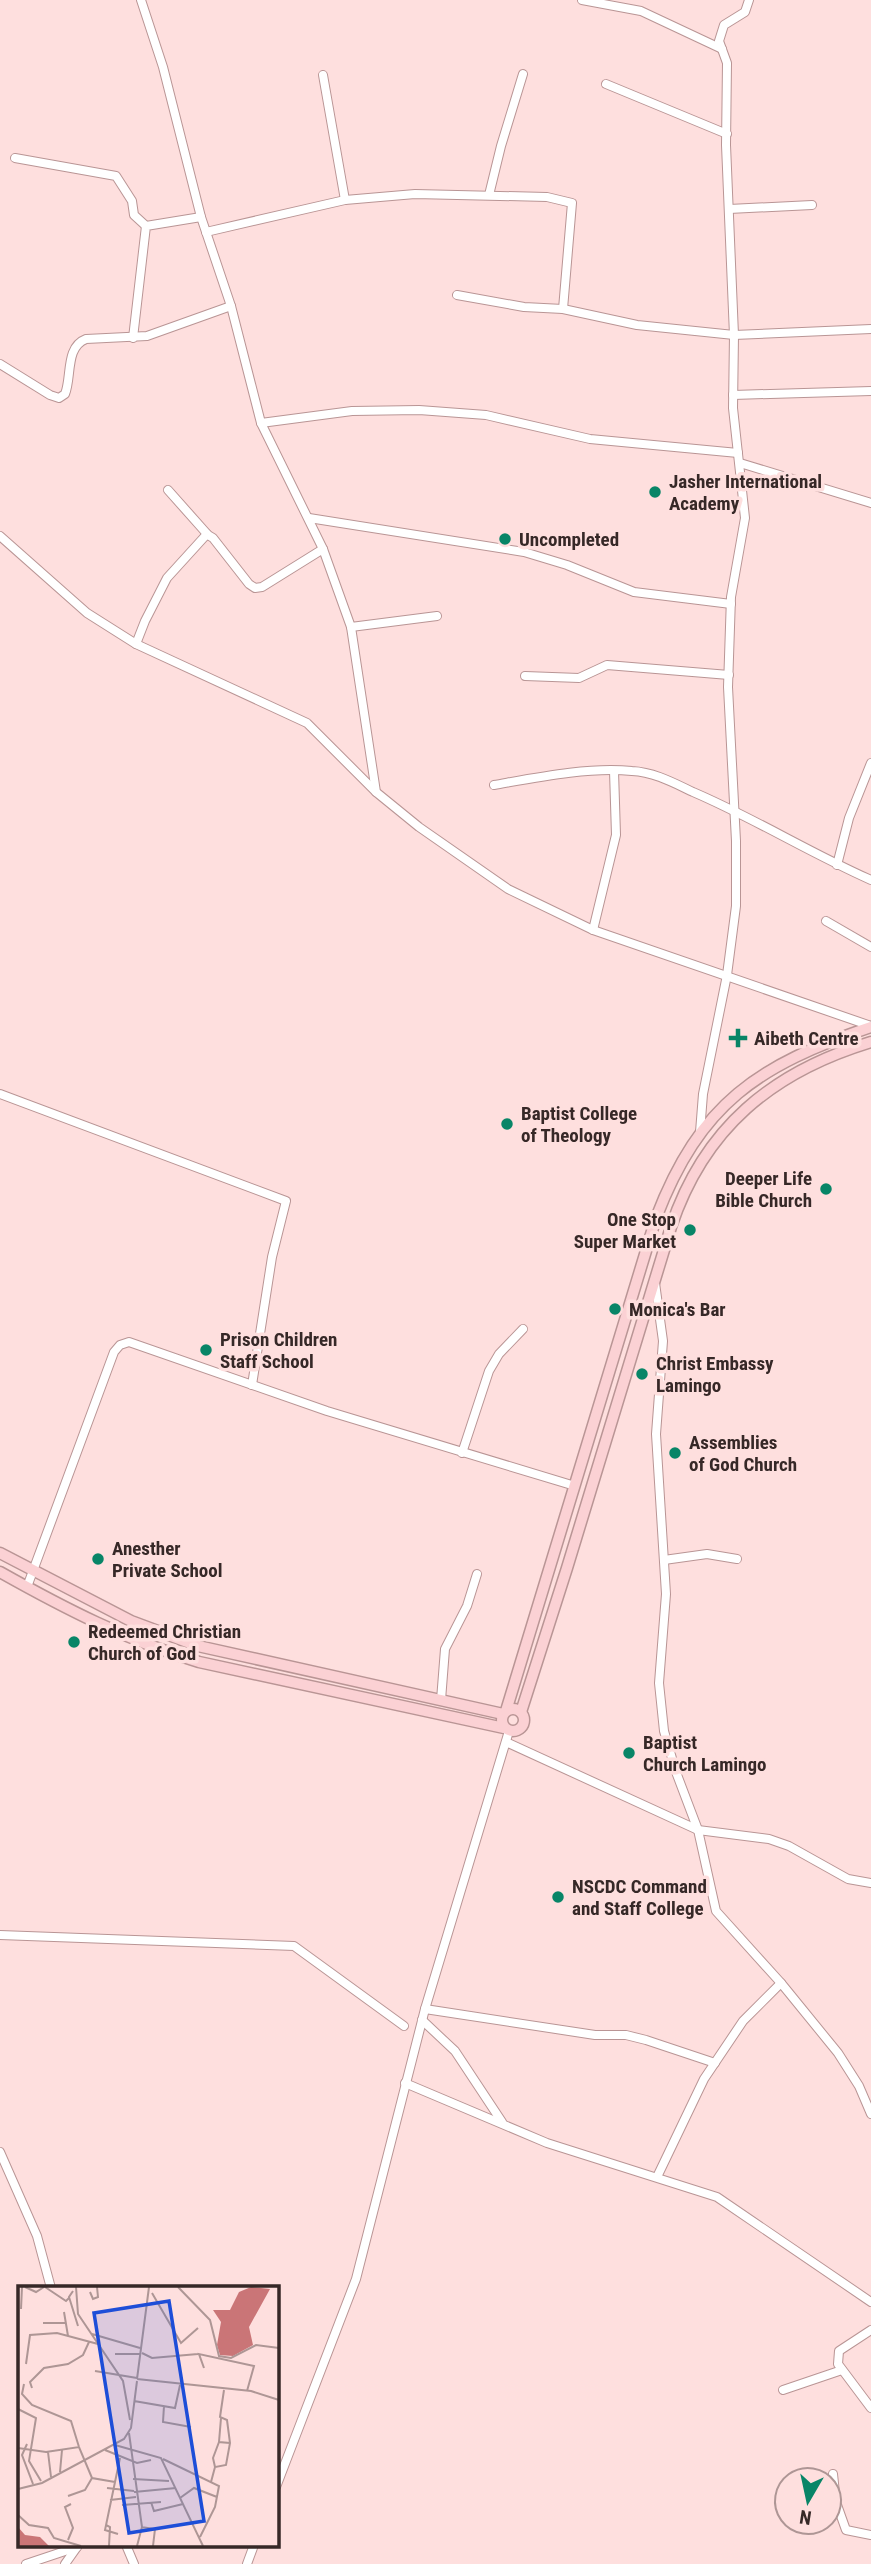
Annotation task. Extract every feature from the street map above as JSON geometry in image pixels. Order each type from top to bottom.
[{"type":"main road","points":[[506,1734],[502,1724],[505,1712],[656,1218],[681,1161],[700,1132],[742,1089],[763,1073],[803,1052],[871,1027]]},
{"type":"main road","points":[[0,1572],[84,1618],[168,1653],[506,1734],[519,1730],[524,1722],[521,1712],[671,1227],[698,1164],[737,1115],[776,1084],[848,1049],[871,1042]]},
{"type":"main road","points":[[0,1553],[131,1621],[198,1646],[441,1700],[505,1712],[521,1712]]},
{"type":"street","points":[[141,0],[163,67],[201,218],[231,306],[261,423],[323,549],[351,627],[376,792]]},
{"type":"street","points":[[582,0],[641,11],[722,49]]},
{"type":"street","points":[[700,1132],[703,1094],[727,975],[736,906],[729,675],[732,604],[745,518],[733,395],[727,63],[719,41],[724,25],[745,12],[749,0]]},
{"type":"street","points":[[489,195],[523,74]]},
{"type":"street","points":[[323,75],[345,200]]},
{"type":"street","points":[[606,84],[727,134]]},
{"type":"street","points":[[15,158],[116,176],[132,201],[134,215],[146,226]]},
{"type":"street","points":[[206,232],[345,200],[415,194],[547,197],[572,203],[563,309]]},
{"type":"street","points":[[729,209],[812,205]]},
{"type":"street","points":[[146,226],[201,218]]},
{"type":"street","points":[[133,338],[146,226]]},
{"type":"street","points":[[457,295],[524,307],[563,309],[637,325],[734,335],[871,329]]},
{"type":"street","points":[[0,364],[58,398],[65,394],[68,387],[73,351],[78,342],[86,339],[133,338],[161,333],[231,306]]},
{"type":"street","points":[[733,395],[871,391]]},
{"type":"street","points":[[261,423],[352,411],[419,410],[485,415],[590,439],[738,453]]},
{"type":"street","points":[[740,463],[871,503]]},
{"type":"street","points":[[168,490],[207,534],[214,538],[249,584],[255,588],[262,587],[323,549]]},
{"type":"street","points":[[309,518],[520,551],[567,565],[634,592],[732,604]]},
{"type":"street","points":[[136,644],[167,578],[207,534]]},
{"type":"street","points":[[0,536],[87,613],[136,644],[307,723],[376,792],[419,827],[508,889],[593,930],[871,1027]]},
{"type":"street","points":[[351,627],[437,616]]},
{"type":"street","points":[[525,676],[579,678],[607,665],[729,675]]},
{"type":"street","points":[[837,865],[849,818],[871,763]]},
{"type":"street","points":[[593,930],[616,835],[614,771]]},
{"type":"street","points":[[494,785],[545,775],[614,771],[634,771],[659,777],[735,810],[837,865],[871,880]]},
{"type":"street","points":[[826,921],[871,947]]},
{"type":"street","points":[[0,1094],[286,1201],[272,1257],[252,1385]]},
{"type":"street","points":[[655,1283],[663,1341],[656,1434],[665,1614],[659,1682],[661,1714],[676,1772],[698,1830],[716,1911],[782,1983],[838,2053],[859,2086],[871,2114]]},
{"type":"street","points":[[462,1453],[482,1385],[499,1354],[523,1329]]},
{"type":"street","points":[[27,1587],[114,1352],[120,1345],[129,1342],[462,1453],[575,1486]]},
{"type":"street","points":[[664,1560],[707,1554],[737,1559]]},
{"type":"street","points":[[441,1700],[445,1649],[467,1606],[477,1574]]},
{"type":"street","points":[[278,2482],[356,2279],[425,2009],[506,1734],[698,1830],[769,1839],[789,1846],[848,1879],[871,1883]]},
{"type":"street","points":[[0,1935],[294,1946],[404,2026]]},
{"type":"street","points":[[657,2177],[704,2079],[743,2021],[782,1983]]},
{"type":"street","points":[[425,2009],[595,2035],[626,2035],[715,2063]]},
{"type":"street","points":[[422,2020],[455,2052],[503,2123]]},
{"type":"street","points":[[405,2083],[565,2150],[717,2197],[871,2302]]},
{"type":"street","points":[[0,2152],[37,2236],[51,2286]]},
{"type":"street","points":[[871,2330],[839,2351],[838,2364],[871,2408]]},
{"type":"street","points":[[783,2390],[842,2370]]},
{"type":"street","points":[[843,2522],[846,2530],[871,2535]]},
{"type":"street","points":[[26,2564],[78,2546]]},
{"type":"street","points":[[65,2564],[78,2546]]},
{"type":"street","points":[[126,2546],[134,2564]]},
{"type":"street","points":[[247,2564],[254,2546]]},
{"type":"place","name":"Jasher International Academy","points":[[655,492]]},
{"type":"place","name":"Uncompleted","points":[[505,539]]},
{"type":"place","name":"Aibeth Centre","points":[[738,1038]]},
{"type":"place","name":"Baptist College of Theology","points":[[507,1124]]},
{"type":"place","name":"Deeper Life Bible Church","points":[[826,1189]]},
{"type":"place","name":"One Stop Super Market","points":[[690,1230]]},
{"type":"place","name":"Monica's Bar","points":[[615,1309]]},
{"type":"place","name":"Prison Children Staff School","points":[[206,1350]]},
{"type":"place","name":"Christ Embassy Lamingo","points":[[642,1374]]},
{"type":"place","name":"Assemblies of God Church","points":[[675,1453]]},
{"type":"place","name":"Anesther Private School","points":[[98,1559]]},
{"type":"place","name":"Redeemed Christian Church of God","points":[[74,1642]]},
{"type":"place","name":"Baptist Church Lamingo","points":[[629,1753]]},
{"type":"place","name":"NSCDC Command and Staff College","points":[[558,1897]]}]
